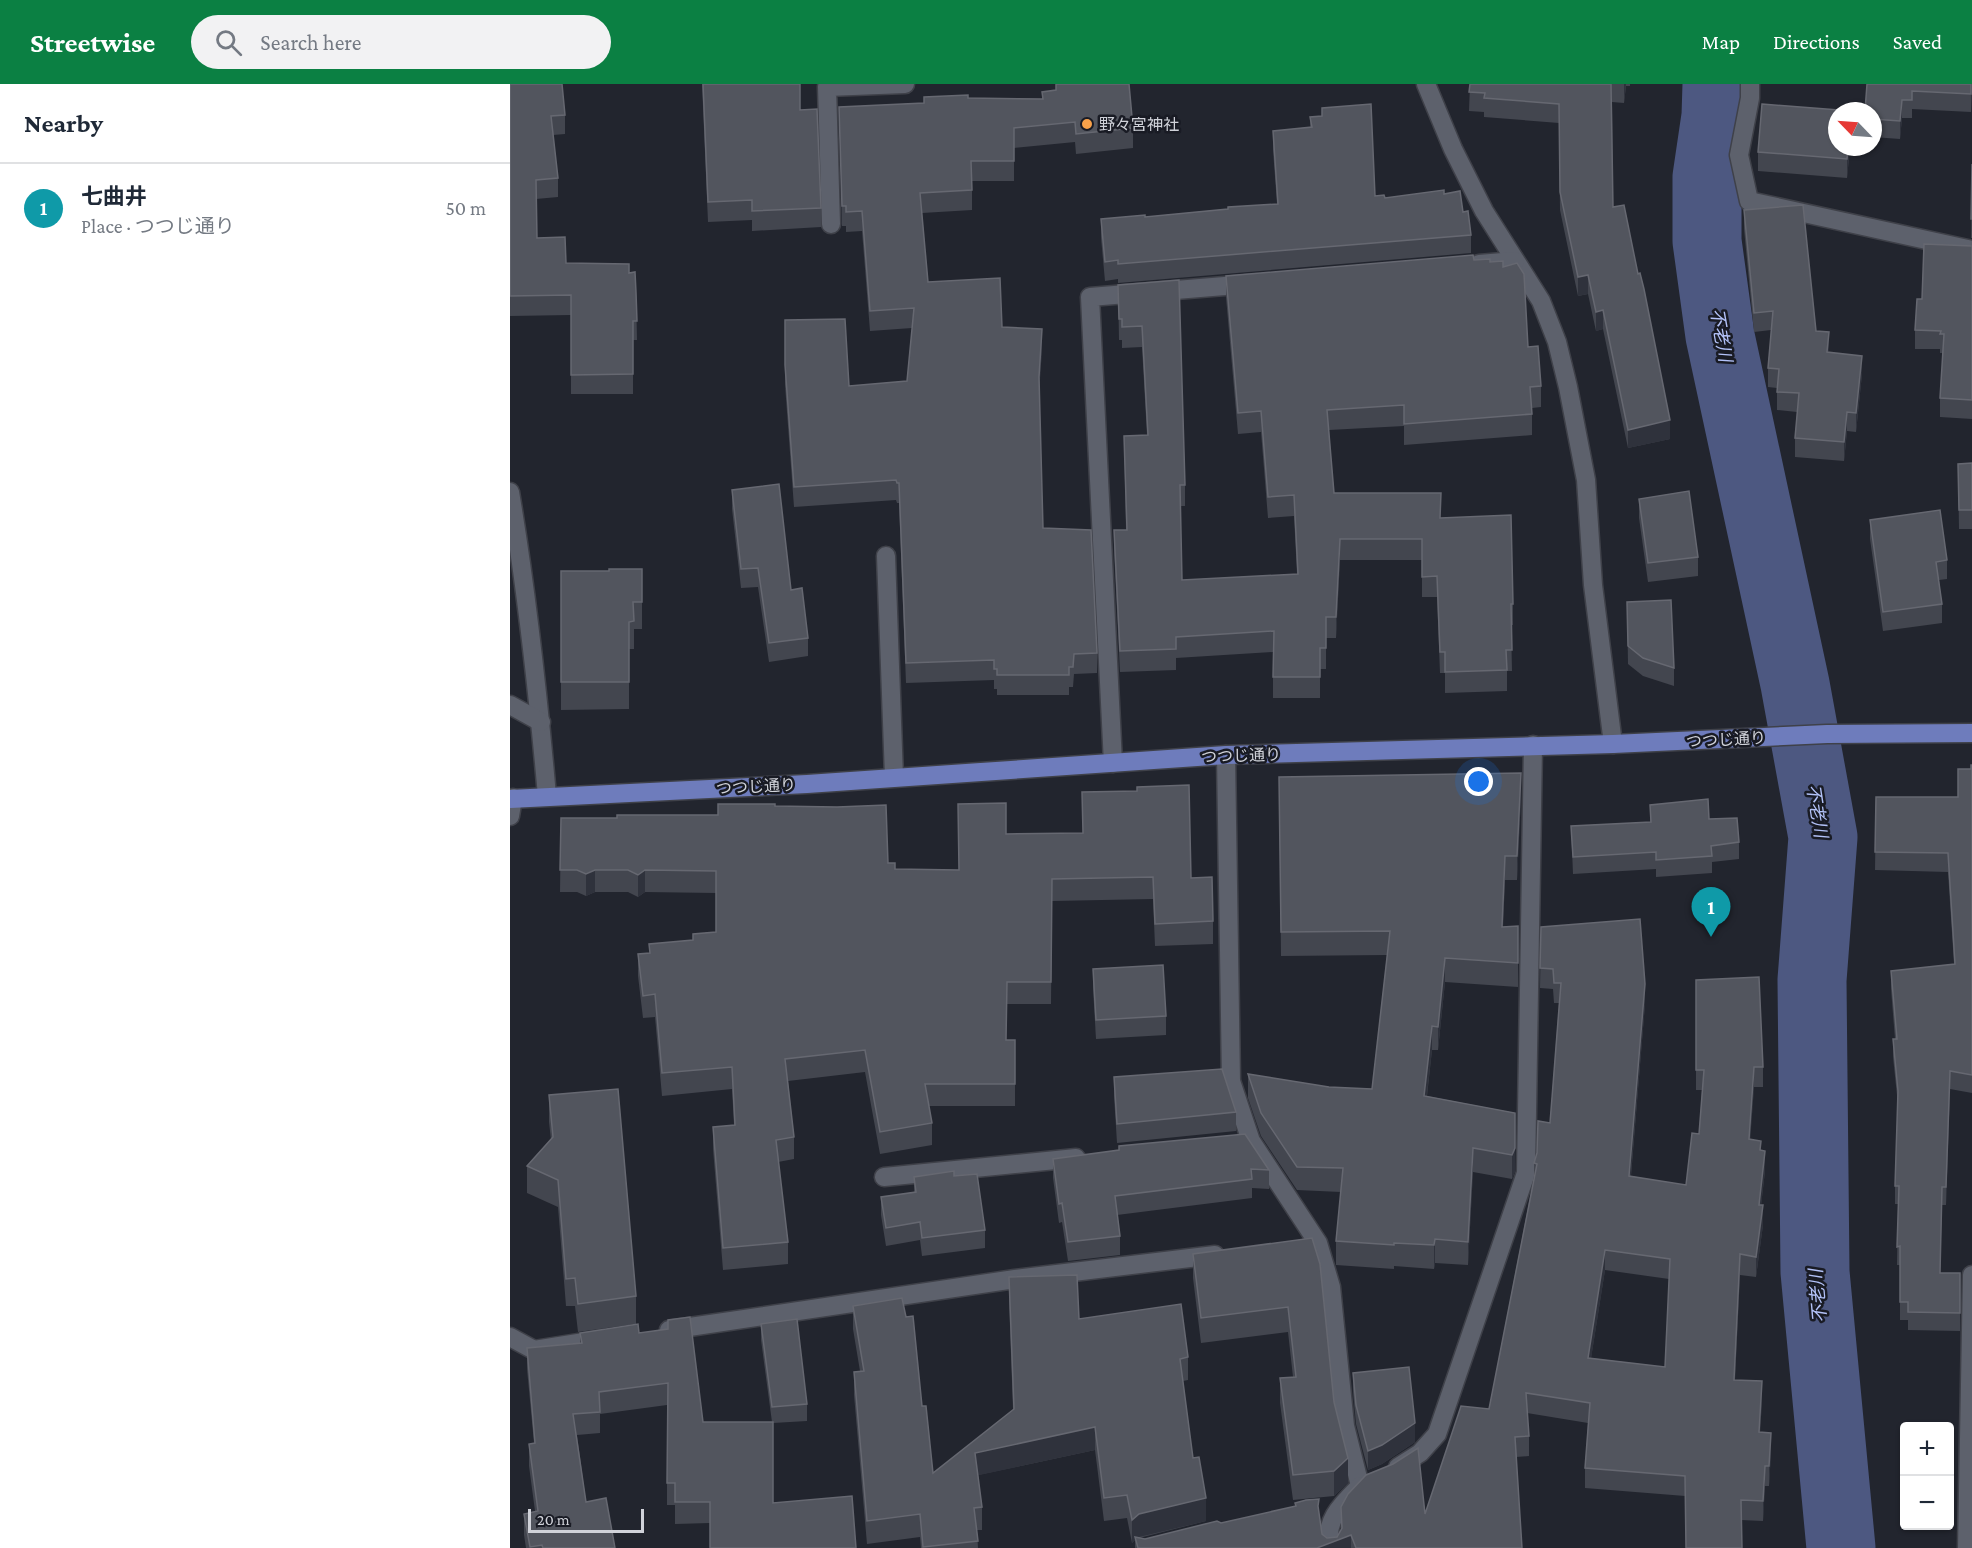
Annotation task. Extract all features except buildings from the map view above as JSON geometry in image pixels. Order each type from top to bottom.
[{"type":"main road","name":"つつじ通り","points":[[511,804],[547,796],[807,784],[1226,755],[1613,744],[1827,734],[1972,733]]},
{"type":"street","points":[[831,224],[827,87],[905,84]]},
{"type":"street","points":[[1426,84],[1453,149],[1484,212],[1541,301],[1557,342],[1586,480],[1593,585],[1613,744]]},
{"type":"street","points":[[1750,84],[1750,98],[1739,155],[1749,201],[1972,250]]},
{"type":"street","points":[[1456,266],[1515,261]]},
{"type":"street","points":[[1113,763],[1090,297],[1267,282]]},
{"type":"street","points":[[510,492],[522,560],[541,722],[547,796]]},
{"type":"street","points":[[886,556],[894,777]]},
{"type":"street","points":[[510,705],[541,722]]},
{"type":"street","points":[[1331,1548],[1329,1526],[1339,1507],[1360,1485],[1382,1476],[1420,1453],[1437,1434],[1526,1173],[1533,745]]},
{"type":"street","points":[[1226,755],[1231,1081],[1251,1141],[1318,1243],[1331,1287],[1345,1426],[1360,1485]]},
{"type":"street","points":[[1227,1143],[1251,1141]]},
{"type":"street","points":[[884,1177],[1097,1156]]},
{"type":"street","points":[[1295,1245],[1318,1243]]},
{"type":"street","points":[[650,1333],[1015,1279],[1237,1252]]},
{"type":"street","points":[[1967,1548],[1972,1275]]},
{"type":"street","points":[[510,1337],[534,1350],[615,1338]]},
{"type":"street","points":[[1316,1509],[1339,1507]]},
{"type":"waterway","name":"不老川","points":[[1717,84],[1716,116],[1707,177],[1707,241],[1720,336],[1795,684],[1823,837],[1812,980],[1815,1272],[1841,1548]]},
{"type":"place","name":"野々宮神社","points":[[1087,124]]},
{"type":"place","name":"七曲井","points":[[1711,937]]}]
